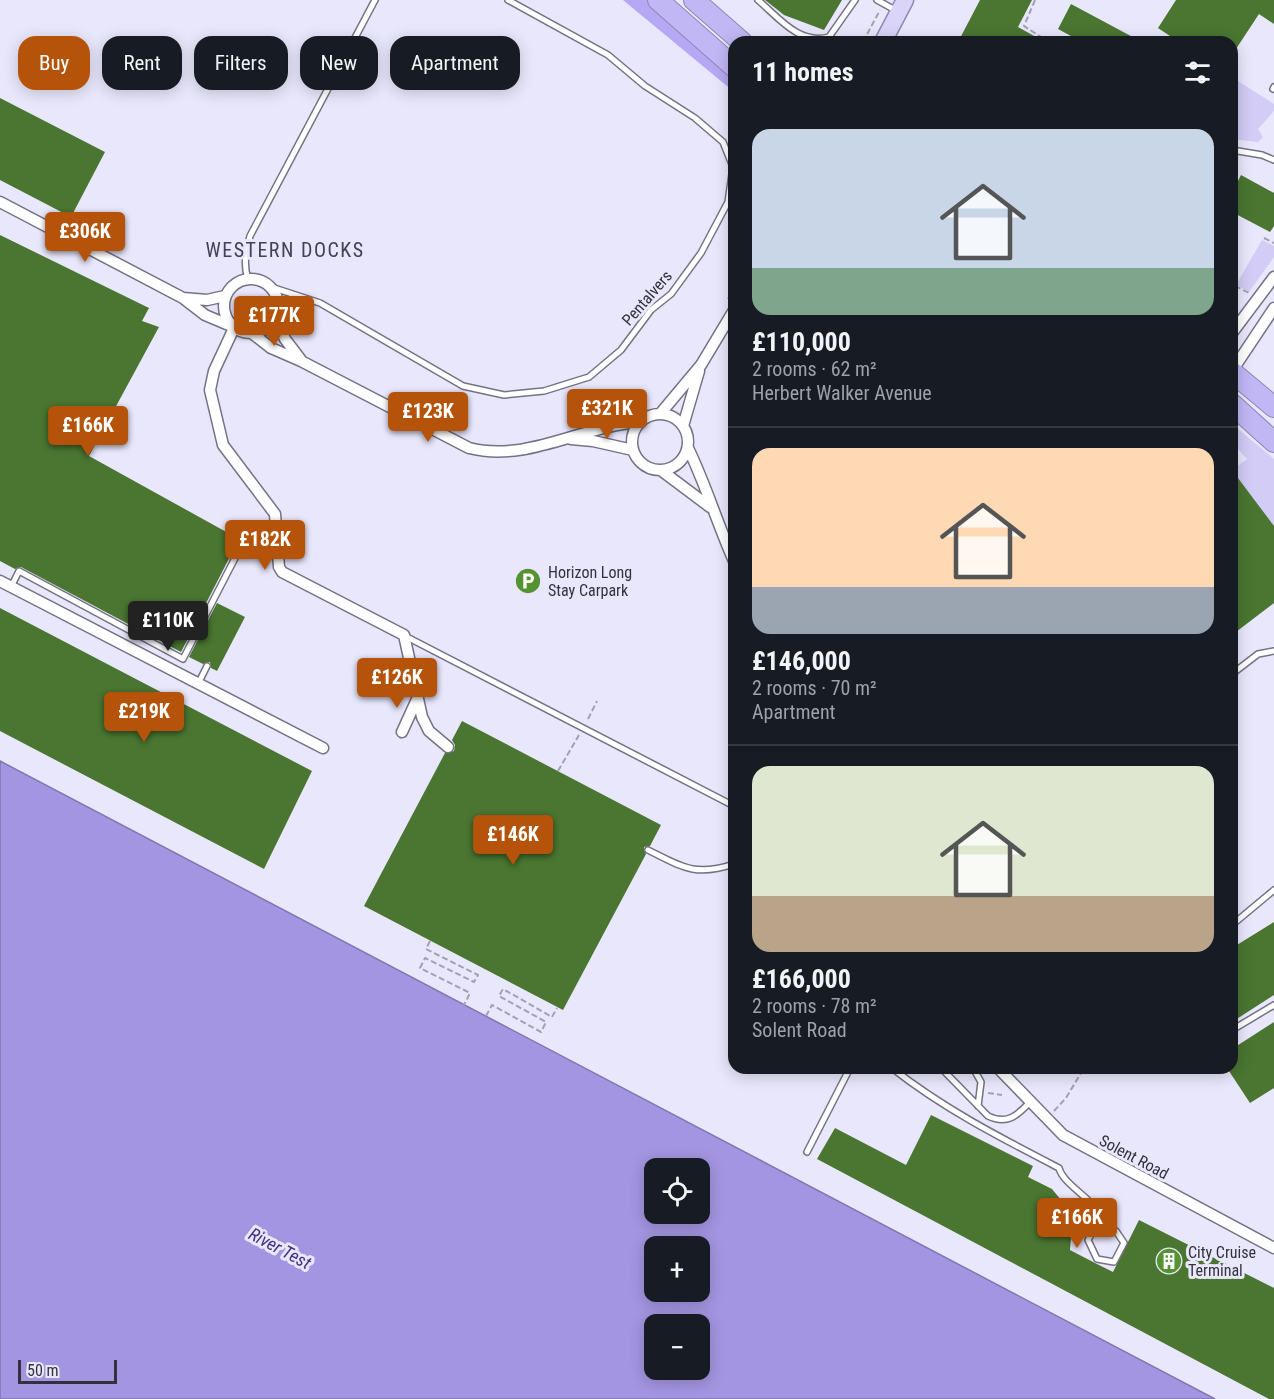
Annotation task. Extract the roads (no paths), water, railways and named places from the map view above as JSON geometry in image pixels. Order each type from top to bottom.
[{"type":"highway","points":[[658,0],[728,62]]},
{"type":"highway","points":[[694,0],[735,36]]},
{"type":"highway","points":[[1238,376],[1274,407]]},
{"type":"highway","points":[[1238,409],[1274,442]]},
{"type":"main road","points":[[885,36],[891,4]]},
{"type":"street","points":[[0,202],[183,298],[205,315],[253,333],[271,348],[301,360],[469,448],[498,453],[569,439],[617,423],[641,422],[660,414],[701,365],[728,320]]},
{"type":"street","points":[[1238,325],[1274,277]]},
{"type":"street","points":[[232,327],[224,312],[225,296],[232,287],[248,279],[268,286],[277,300],[276,317],[285,339],[301,360]]},
{"type":"street","points":[[183,298],[207,300],[225,296]]},
{"type":"street","points":[[1238,362],[1274,308]]},
{"type":"street","points":[[253,333],[266,329],[276,317]]},
{"type":"street","points":[[232,327],[214,371],[210,390],[223,445],[275,514],[279,567],[282,572],[404,636],[422,717],[429,731],[448,747]]},
{"type":"street","points":[[701,365],[688,402],[683,426],[688,448],[707,489],[711,508],[728,547]]},
{"type":"street","points":[[660,414],[669,416],[683,426]]},
{"type":"street","points":[[641,422],[633,435],[633,450],[644,465],[662,471],[711,508]]},
{"type":"street","points":[[569,439],[593,441],[633,450]]},
{"type":"street","points":[[662,471],[678,464],[688,448]]},
{"type":"street","points":[[0,581],[323,748]]},
{"type":"street","points":[[402,732],[418,697]]},
{"type":"street","name":"Solent Road","points":[[1004,1074],[1063,1135],[1087,1150],[1274,1248]]},
{"type":"lane","points":[[248,279],[245,270],[250,236],[375,0]]},
{"type":"lane","name":"Pentalvers","points":[[508,0],[608,55],[645,86],[695,118],[723,142],[728,154]]},
{"type":"lane","points":[[758,0],[797,33],[806,36]]},
{"type":"lane","points":[[830,36],[855,0]]},
{"type":"lane","points":[[1238,151],[1262,154],[1274,160]]},
{"type":"lane","name":"Pentalvers","points":[[268,286],[320,303],[463,386],[504,394],[544,391],[589,377],[621,350],[651,310],[671,294],[701,253],[728,202]]},
{"type":"lane","points":[[11,587],[19,571],[183,659],[249,531]]},
{"type":"lane","points":[[404,636],[728,803]]},
{"type":"lane","points":[[1238,669],[1258,654],[1274,651]]},
{"type":"lane","points":[[198,684],[207,666]]},
{"type":"lane","points":[[648,850],[687,870],[708,871],[728,866]]},
{"type":"lane","points":[[1238,920],[1274,890]]},
{"type":"lane","points":[[1238,1026],[1274,1005]]},
{"type":"lane","points":[[807,1152],[847,1074]]},
{"type":"lane","points":[[900,1074],[957,1115],[1059,1168],[1061,1176],[1096,1207],[1099,1220],[1088,1240],[1097,1259],[1114,1262],[1124,1243],[1116,1231],[1099,1220]]},
{"type":"lane","points":[[947,1074],[978,1106],[998,1121],[1009,1120],[1030,1102]]},
{"type":"lane","points":[[976,1074],[981,1082],[978,1106]]},
{"type":"water","name":"River Test","points":[[0,761],[1215,1399],[0,1399]]},
{"type":"place","name":"Horizon Long Stay Carpark","points":[[528,581]]},
{"type":"place","name":"City Cruise Terminal","points":[[1169,1261]]},
{"type":"district","name":"WESTERN DOCKS","points":[[285,250]]}]
